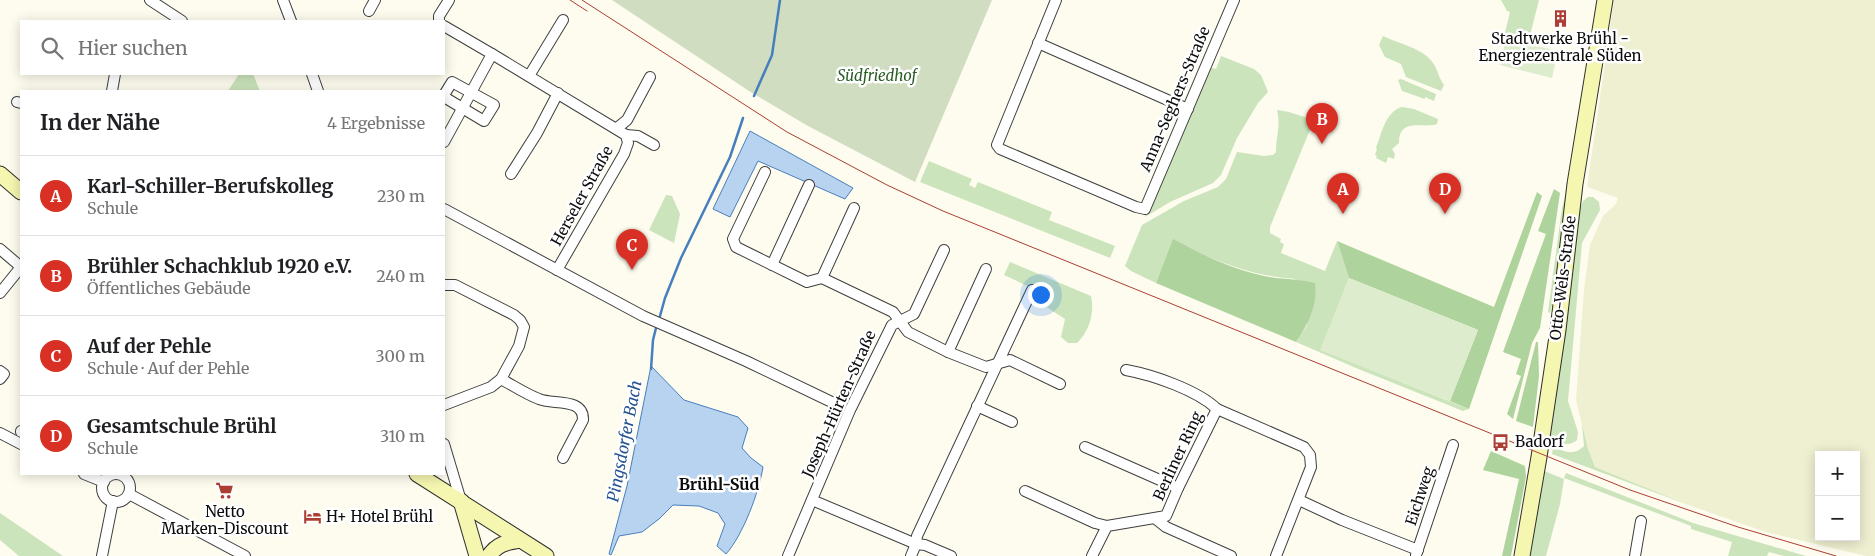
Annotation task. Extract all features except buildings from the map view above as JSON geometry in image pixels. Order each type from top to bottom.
[{"type":"street","points":[[150,0],[180,20]]},
{"type":"street","points":[[283,0],[292,20]]},
{"type":"street","points":[[369,11],[375,0]]},
{"type":"street","points":[[439,20],[439,16],[449,0]]},
{"type":"street","points":[[1056,0],[1038,43],[1188,109]]},
{"type":"street","name":"Anna-Seghers-Straße","points":[[1038,43],[997,145],[1008,153],[1136,208],[1145,209],[1234,0]]},
{"type":"street","name":"Otto-Wels-Straße","points":[[1522,556],[1552,369],[1575,184],[1606,0]]},
{"type":"street","points":[[529,76],[563,20]]},
{"type":"street","name":"Herseler Straße","points":[[445,27],[558,92],[622,132],[638,136],[654,145]]},
{"type":"street","points":[[445,140],[464,109],[492,54]]},
{"type":"street","points":[[112,90],[115,75]]},
{"type":"street","points":[[312,75],[318,90]]},
{"type":"street","name":"Herseler Straße","points":[[622,132],[650,77]]},
{"type":"street","points":[[445,94],[452,82],[494,105],[484,121],[445,97]]},
{"type":"street","points":[[511,174],[537,133],[558,92]]},
{"type":"street","name":"Herseler Straße","points":[[557,270],[624,154],[628,143],[622,132]]},
{"type":"street","points":[[765,172],[733,239],[736,247],[807,282],[822,278],[893,312],[908,332],[948,352],[986,367],[997,362],[1010,360],[1060,384]]},
{"type":"street","points":[[0,174],[20,191]]},
{"type":"street","points":[[772,266],[810,185]]},
{"type":"street","points":[[822,278],[854,208]]},
{"type":"street","points":[[445,209],[643,316],[746,361],[840,406]]},
{"type":"street","points":[[0,249],[20,266]]},
{"type":"street","name":"Joseph-Hürten-Straße","points":[[788,556],[854,402],[892,325],[914,314],[944,250]]},
{"type":"street","points":[[0,293],[20,268]]},
{"type":"street","points":[[948,352],[986,269]]},
{"type":"street","points":[[445,285],[456,285],[514,315],[524,327],[523,334],[501,379],[491,388],[445,405]]},
{"type":"street","points":[[911,556],[917,536],[1032,290]]},
{"type":"street","points":[[1126,370],[1146,374],[1206,399],[1217,409]]},
{"type":"street","points":[[0,371],[4,374],[0,379]]},
{"type":"street","points":[[501,379],[541,400],[568,402],[580,410],[583,414],[583,420],[563,458]]},
{"type":"street","points":[[977,406],[1012,422]]},
{"type":"street","name":"Berliner Ring","points":[[1107,526],[1166,516],[1217,409],[1304,447],[1310,455],[1311,467],[1276,556]]},
{"type":"street","points":[[0,434],[20,444]]},
{"type":"street","name":"Eichweg","points":[[1417,553],[1453,445]]},
{"type":"street","points":[[445,447],[478,556]]},
{"type":"street","points":[[1085,447],[1178,488]]},
{"type":"street","points":[[86,475],[104,482]]},
{"type":"street","points":[[112,475],[104,482],[104,494],[113,501],[122,500],[129,494],[129,482],[120,475]]},
{"type":"street","points":[[419,475],[546,556]]},
{"type":"street","points":[[1025,491],[1095,523],[1107,526],[1092,556]]},
{"type":"street","points":[[129,494],[245,556]]},
{"type":"street","name":"Joseph-Hürten-Straße","points":[[812,500],[916,544],[925,545],[952,556]]},
{"type":"street","points":[[1299,500],[1417,553]]},
{"type":"street","points":[[102,556],[113,501]]},
{"type":"street","points":[[1156,518],[1166,527],[1204,551],[1224,555]]},
{"type":"street","points":[[1636,556],[1641,521]]},
{"type":"street","points":[[489,556],[500,544],[520,540]]},
{"type":"green space","name":"Südfriedhof","points":[[612,0],[992,0],[915,182],[808,126],[749,91]]},
{"type":"green space","points":[[1501,0],[1539,0],[1528,43],[1504,37],[1510,12],[1507,11]]},
{"type":"green space","points":[[1614,0],[1875,0],[1875,556],[1866,556],[1766,532],[1691,506],[1595,467],[1588,449],[1576,400],[1584,290],[1590,245],[1603,216],[1616,204],[1618,198],[1587,187]]},
{"type":"green space","points":[[1383,36],[1417,50],[1429,58],[1444,85],[1441,91],[1406,77],[1401,64],[1385,57],[1379,45]]},
{"type":"green space","points":[[1506,39],[1558,51],[1552,78],[1500,65]]},
{"type":"green space","points":[[1221,56],[1254,69],[1261,75],[1268,92],[1258,103],[1237,138],[1221,175],[1213,183],[1170,202],[1145,217],[1209,67],[1216,69]]},
{"type":"green space","points":[[238,75],[253,75],[260,90],[229,90]]},
{"type":"green space","points":[[1401,79],[1436,94],[1434,101],[1402,91],[1398,80]]},
{"type":"green space","points":[[1402,107],[1414,109],[1438,119],[1437,124],[1407,127],[1403,130],[1399,143],[1392,149],[1395,154],[1394,159],[1388,157],[1386,163],[1376,158],[1376,148],[1388,118]]},
{"type":"green space","points":[[1277,110],[1314,120],[1270,227],[1270,233],[1281,239],[1280,242],[1284,244],[1281,253],[1325,271],[1337,241],[1349,278],[1321,350],[1469,409],[1463,411],[1296,342],[1307,325],[1295,279],[1247,271],[1202,254],[1173,240],[1156,283],[1125,266],[1142,225],[1184,201],[1218,187],[1226,179],[1237,152],[1264,156],[1273,155],[1276,152]]},
{"type":"green space","points":[[929,161],[972,179],[969,185],[975,188],[978,182],[1052,212],[1049,220],[1115,246],[1110,258],[920,182]]},
{"type":"green space","points":[[1554,189],[1560,193],[1540,328],[1532,343],[1513,419],[1507,414],[1521,376],[1516,374],[1521,359],[1503,352],[1546,234],[1538,231]]},
{"type":"green space","points":[[1567,189],[1555,293],[1550,313],[1548,312],[1562,208]]},
{"type":"green space","points":[[1537,192],[1542,196],[1469,409],[1450,401],[1478,330],[1349,278],[1337,241],[1494,307]]},
{"type":"green space","points":[[666,195],[672,196],[680,214],[674,243],[649,230]]},
{"type":"green space","points":[[1588,197],[1593,197],[1599,202],[1600,210],[1582,243],[1568,401],[1578,432],[1577,440],[1567,444],[1550,437],[1580,209],[1583,201]]},
{"type":"green space","points":[[1173,239],[1236,268],[1262,276],[1315,283],[1315,299],[1311,314],[1296,342],[1156,283]]},
{"type":"green space","points":[[1010,262],[1091,296],[1092,309],[1088,328],[1077,343],[1068,343],[1061,337],[1065,319],[1034,299],[1038,291],[1004,275]]},
{"type":"green space","points":[[1349,278],[1478,330],[1450,401],[1320,350]]},
{"type":"green space","points":[[1536,342],[1538,342],[1539,376],[1533,427],[1516,421]]},
{"type":"green space","points":[[1582,424],[1595,467],[1691,506],[1552,454],[1553,447],[1565,452],[1573,452],[1584,446]]},
{"type":"green space","points":[[1491,451],[1525,466],[1526,477],[1511,556],[1502,556],[1519,479],[1483,470]]},
{"type":"green space","points":[[1542,470],[1564,479],[1560,504],[1546,556],[1527,556]]},
{"type":"green space","points":[[1566,473],[1693,523],[1806,556],[1784,556],[1769,552],[1767,556],[1728,556],[1732,542],[1691,529],[1691,526],[1564,478]]},
{"type":"green space","points":[[0,513],[63,556],[19,556],[0,540]]},
{"type":"water","points":[[750,131],[853,188],[845,199],[758,161],[730,217],[713,209]]},
{"type":"water","points":[[651,366],[684,400],[738,417],[748,428],[742,448],[763,467],[758,488],[744,525],[726,554],[717,546],[725,524],[718,513],[699,506],[673,505],[642,532],[619,536],[611,555],[609,554],[627,486]]},
{"type":"waterway","name":"Pingsdorfer Bach","points":[[754,96],[772,55],[780,0]]},
{"type":"waterway","name":"Pingsdorfer Bach","points":[[660,316],[681,258],[730,157],[743,118]]},
{"type":"waterway","name":"Pingsdorfer Bach","points":[[651,369],[653,340],[656,328]]},
{"type":"tram line","points":[[570,0],[587,11]]},
{"type":"tram line","points":[[582,0],[787,132],[887,185],[943,211],[1630,490],[1738,527],[1836,556]]},
{"type":"place","name":"Stadtwerke Brühl - Energiezentrale Süden","points":[[1560,18]]},
{"type":"place","name":"Brühler Schachklub 1920 e.V.","points":[[1322,144]]},
{"type":"place","name":"Karl-Schiller-Berufskolleg","points":[[1343,214]]},
{"type":"place","name":"Gesamtschule Brühl","points":[[1445,214]]},
{"type":"place","name":"Auf der Pehle","points":[[632,270]]},
{"type":"place","name":"Badorf","points":[[1501,442]]},
{"type":"place","name":"Netto Marken-Discount","points":[[225,491]]},
{"type":"place","name":"H+ Hotel Brühl","points":[[312,517]]},
{"type":"district","name":"Brühl-Süd","points":[[719,484]]}]
